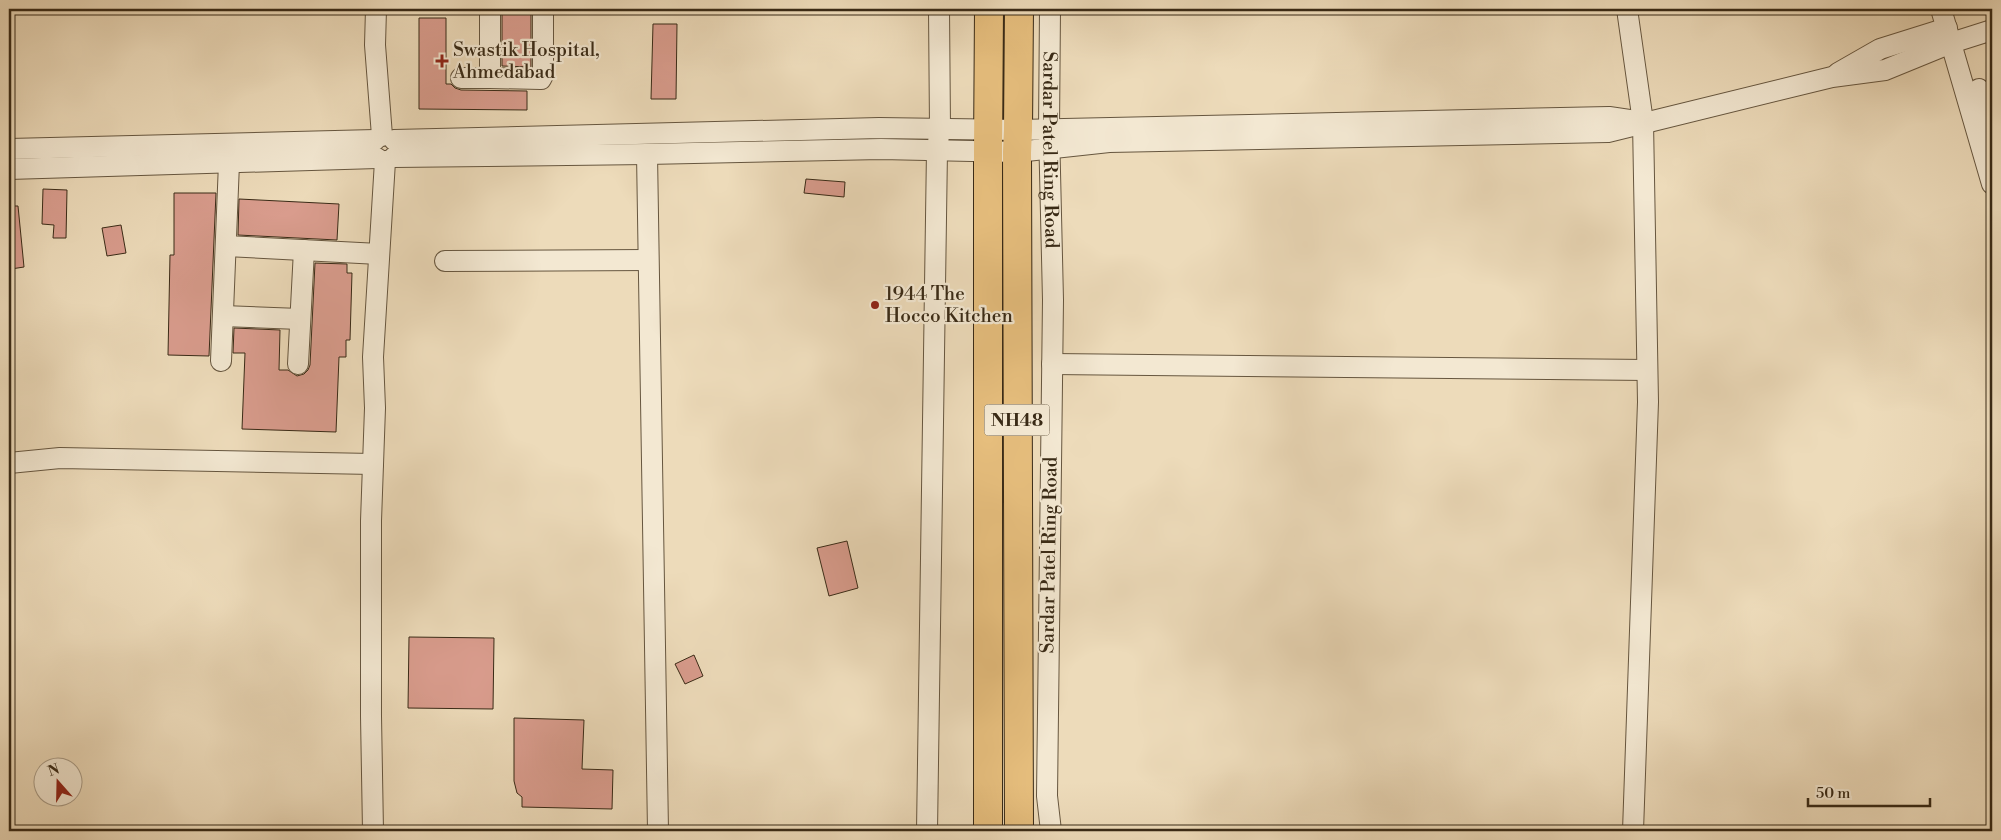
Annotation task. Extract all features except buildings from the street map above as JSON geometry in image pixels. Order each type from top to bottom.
[{"type":"highway","name":"NH48","points":[[988,831],[989,9]]},
{"type":"highway","name":"Sardar Patel Ring Road","points":[[1019,831],[1017,141],[1020,9]]},
{"type":"street","points":[[373,831],[371,716],[375,408],[373,357],[384,149],[375,45],[376,9]]},
{"type":"street","points":[[490,9],[490,78]]},
{"type":"street","points":[[461,78],[540,79],[543,75],[543,9]]},
{"type":"street","points":[[927,831],[938,150],[940,128],[939,9]]},
{"type":"street","name":"Sardar Patel Ring Road","points":[[1050,9],[1049,139],[1053,300],[1047,786],[1051,831]]},
{"type":"street","points":[[1627,9],[1643,122],[1648,402],[1633,831]]},
{"type":"street","points":[[1941,9],[1992,132]]},
{"type":"street","points":[[1953,9],[1954,37],[1992,184]]},
{"type":"street","points":[[9,169],[229,163],[384,149],[879,128],[940,128],[988,139],[1017,141],[1609,117],[1643,122],[1832,77],[1885,70],[1954,37],[1992,30]]},
{"type":"street","points":[[9,149],[384,149],[647,154],[880,149],[938,150],[988,139]]},
{"type":"street","points":[[647,154],[658,831]]},
{"type":"street","points":[[221,360],[229,163]]},
{"type":"street","points":[[226,246],[379,254]]},
{"type":"street","points":[[298,364],[304,250]]},
{"type":"street","points":[[444,261],[648,260]]},
{"type":"street","points":[[223,316],[300,319]]},
{"type":"street","points":[[1052,364],[1647,370]]},
{"type":"street","points":[[9,463],[60,458],[373,464]]},
{"type":"place","name":"Swastik Hospital, Ahmedabad","points":[[442,61]]},
{"type":"place","name":"1944 The Hocco Kitchen","points":[[875,305]]}]
